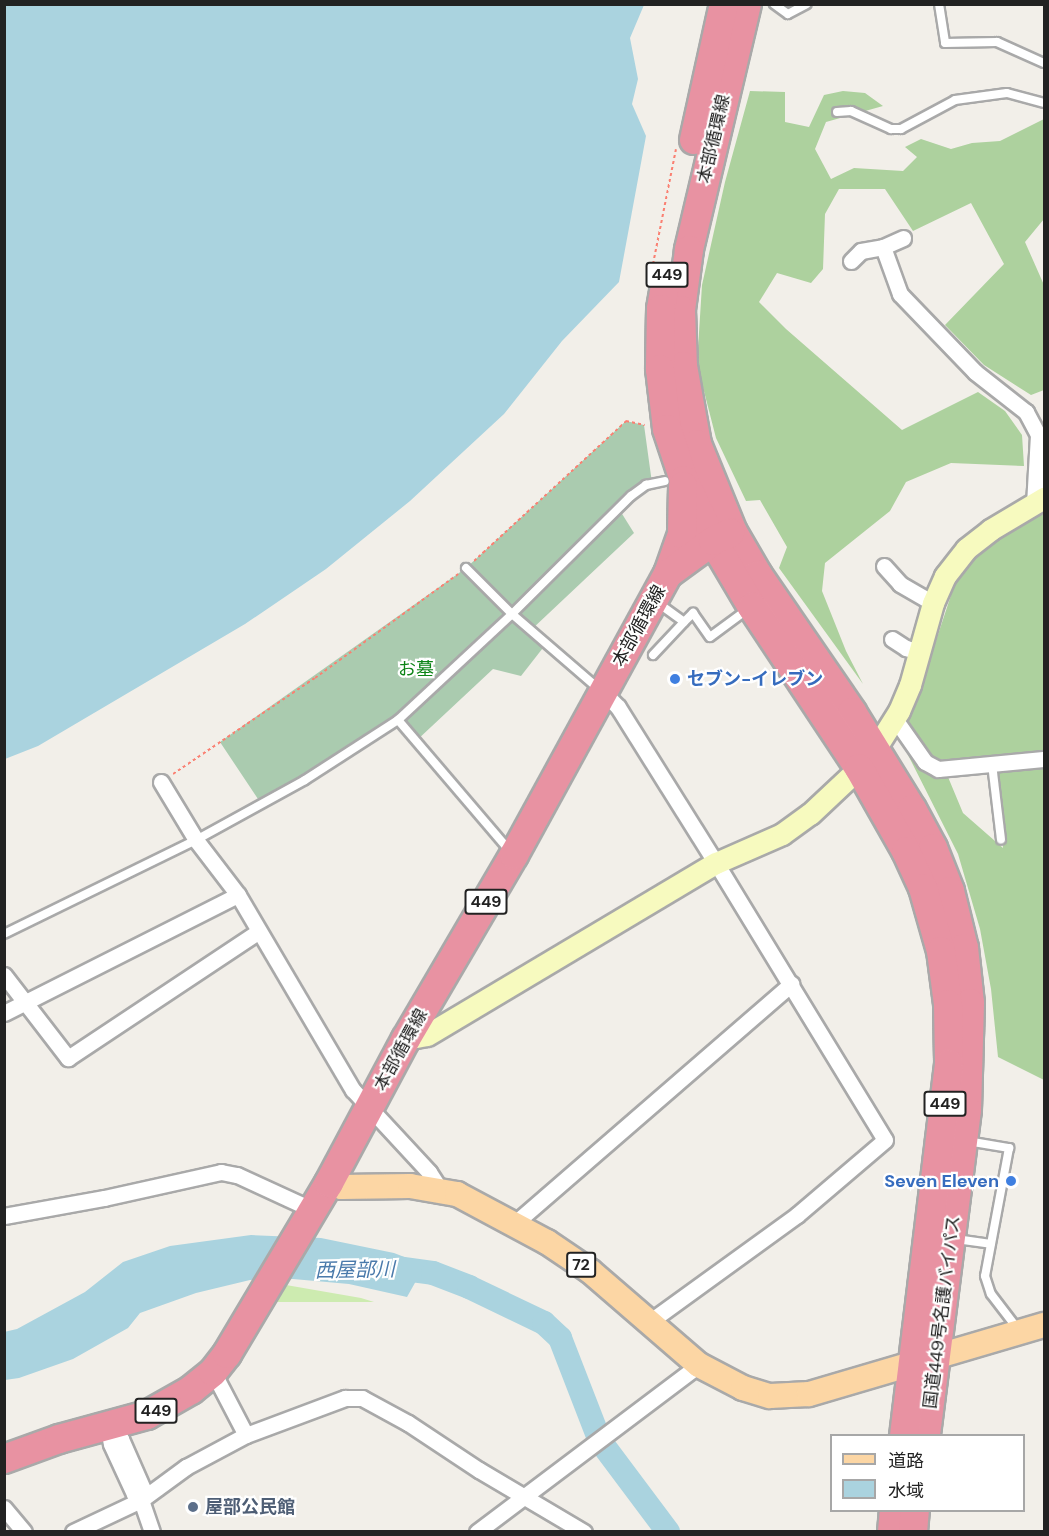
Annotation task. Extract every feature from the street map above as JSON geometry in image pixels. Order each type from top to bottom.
[{"type":"highway","name":"本部循環線","points":[[723,536],[674,480],[660,369],[662,309],[674,237],[724,4]]},
{"type":"highway","name":"本部循環線","points":[[723,536],[697,444],[683,366],[681,310],[689,250],[747,4]]},
{"type":"highway","points":[[668,574],[682,534],[674,480]]},
{"type":"highway","name":"本部循環線","points":[[4,1460],[107,1425],[147,1415],[173,1403],[213,1372],[227,1354],[329,1183],[406,1039],[514,855],[668,574],[723,536]]},
{"type":"highway","name":"国道449号名護バイパス","points":[[723,536],[752,607],[933,848],[950,891],[964,948],[970,1003],[970,1063],[951,1239],[905,1434]]},
{"type":"highway","name":"国道449号名護バイパス","points":[[723,536],[758,575],[867,758],[923,888],[941,951],[948,1004],[949,1064],[924,1359],[926,1434]]},
{"type":"highway","points":[[892,1532],[894,1512]]},
{"type":"highway","points":[[913,1532],[915,1512]]},
{"type":"main road","name":"72","points":[[329,1183],[341,1187],[410,1186],[457,1194],[514,1224],[590,1271],[699,1365],[743,1388],[784,1397],[809,1394],[1044,1325]]},
{"type":"street","points":[[851,261],[861,251],[883,247],[903,238]]},
{"type":"street","points":[[406,1039],[428,1035],[717,862],[782,834],[810,814],[867,758],[895,719],[910,685],[933,603],[945,576],[966,549],[990,530],[1039,501],[1038,435],[1026,412],[975,372],[900,294],[883,247]]},
{"type":"street","points":[[884,566],[900,584],[933,603]]},
{"type":"street","points":[[892,639],[906,648],[920,652]]},
{"type":"street","points":[[603,692],[618,707],[717,862],[885,1140],[797,1215],[649,1322]]},
{"type":"street","points":[[895,719],[925,762],[938,769],[1044,759]]},
{"type":"street","points":[[161,782],[196,840],[238,895],[353,1090],[429,1172],[440,1190]]},
{"type":"street","points":[[4,1013],[238,895]]},
{"type":"street","points":[[4,975],[68,1058],[259,931]]},
{"type":"street","points":[[514,1224],[790,984]]},
{"type":"street","points":[[435,988],[447,1008],[454,1012],[471,1011]]},
{"type":"street","points":[[4,1216],[104,1198],[221,1172],[237,1175],[307,1220]]},
{"type":"street","points":[[477,1532],[699,1365]]},
{"type":"street","points":[[213,1372],[246,1436]]},
{"type":"street","points":[[73,1532],[141,1500],[186,1467],[246,1436],[345,1398],[362,1398],[408,1423],[524,1497],[584,1532]]},
{"type":"street","points":[[107,1425],[121,1438],[143,1489],[141,1500],[152,1532]]},
{"type":"street","points":[[4,1508],[24,1532]]},
{"type":"lane","points":[[774,4],[788,14],[807,4]]},
{"type":"lane","points":[[939,4],[945,43],[997,42],[1044,63]]},
{"type":"lane","points":[[837,112],[851,111],[891,129],[901,129],[955,100],[1007,93],[1044,103]]},
{"type":"lane","points":[[4,934],[196,840],[305,780],[398,720],[512,614],[631,496],[646,485],[674,480]]},
{"type":"lane","points":[[466,568],[512,614],[603,692]]},
{"type":"lane","points":[[654,600],[684,622]]},
{"type":"lane","points":[[653,655],[693,614],[710,637],[752,607]]},
{"type":"lane","points":[[398,720],[514,855]]},
{"type":"lane","points":[[992,764],[1001,838]]},
{"type":"lane","points":[[963,1140],[1009,1148],[985,1276],[991,1294],[1019,1332]]},
{"type":"lane","points":[[951,1239],[991,1244]]},
{"type":"path","points":[[651,271],[677,145]]},
{"type":"path","points":[[161,782],[315,678],[466,568],[626,421],[653,427]]},
{"type":"green space","points":[[750,91],[785,92],[785,122],[809,127],[824,95],[843,91],[865,93],[883,106],[826,122],[815,149],[831,179],[854,168],[903,171],[917,157],[905,147],[921,139],[951,149],[972,143],[1000,141],[1044,119],[1044,219],[1025,242],[1044,285],[1044,390],[1031,395],[984,365],[945,325],[1004,264],[971,203],[913,231],[885,189],[839,189],[825,214],[823,269],[811,283],[777,273],[759,302],[786,329],[902,430],[978,392],[1005,411],[1022,435],[1024,466],[951,463],[906,482],[890,511],[825,563],[822,591],[846,651],[863,684],[779,568],[787,547],[760,500],[746,501],[716,438],[697,364],[702,285],[725,182]]},
{"type":"green space","name":"お墓","points":[[626,421],[644,425],[652,483],[619,509],[634,533],[531,630],[546,644],[521,676],[493,669],[416,741],[398,720],[305,780],[258,799],[220,742],[466,568]]},
{"type":"green space","points":[[1044,514],[1044,754],[933,760],[924,753],[906,718],[923,680],[958,574],[987,545],[1029,520]]},
{"type":"green space","points":[[902,743],[923,772],[948,777],[963,813],[1003,848],[998,770],[1044,768],[1044,1080],[998,1057],[991,989],[980,929],[958,854]]},
{"type":"green space","points":[[286,1285],[361,1298],[374,1302],[276,1302]]},
{"type":"water","points":[[5,4],[644,5],[630,38],[638,79],[632,104],[646,136],[619,282],[562,341],[504,414],[410,501],[326,569],[245,624],[38,746],[5,759]]},
{"type":"water","points":[[251,1235],[321,1238],[394,1253],[425,1265],[407,1297],[349,1284],[293,1279],[250,1280],[196,1293],[140,1313],[128,1328],[73,1359],[19,1378],[5,1380],[4,1332],[17,1329],[85,1292],[123,1262],[170,1246]]},
{"type":"waterway","name":"西屋部川","points":[[389,1267],[433,1273],[469,1287],[544,1323],[560,1338],[600,1441],[668,1532]]},
{"type":"place","name":"セブン-イレブン","points":[[675,679]]},
{"type":"place","name":"Seven Eleven","points":[[1011,1181]]},
{"type":"place","name":"屋部公民館","points":[[193,1507]]}]
